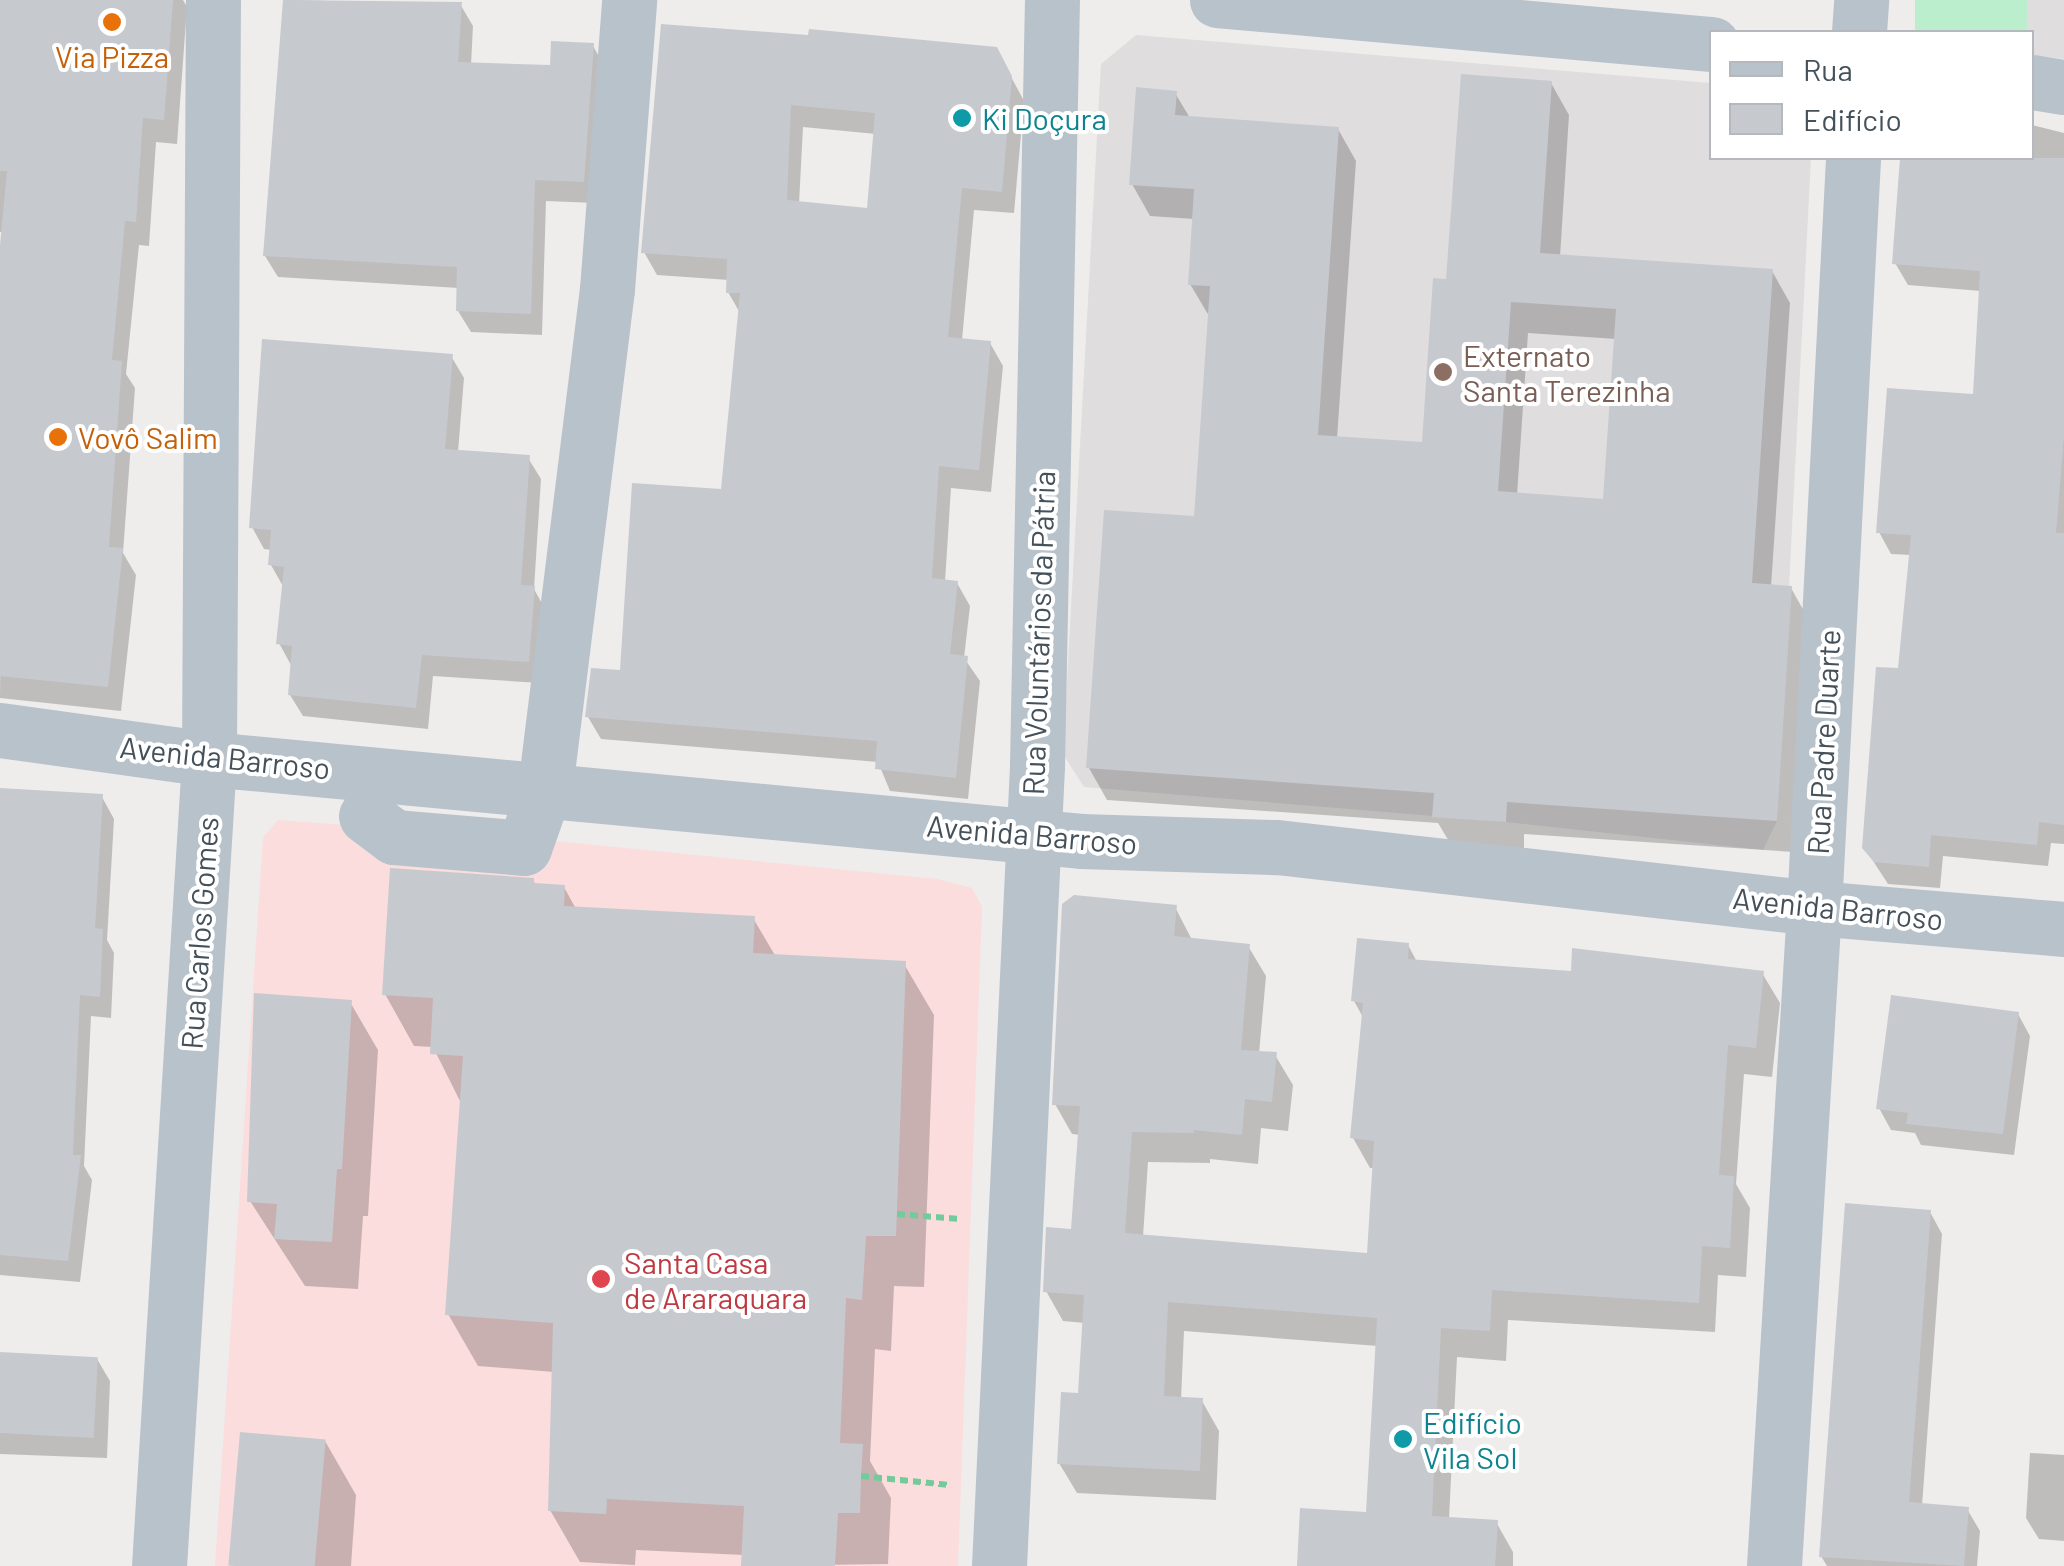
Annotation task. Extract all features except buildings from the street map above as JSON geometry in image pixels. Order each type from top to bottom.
[{"type":"street","name":"Rua Carlos Gomes","points":[[160,1566],[209,759],[212,0]]},
{"type":"street","points":[[366,816],[394,837],[524,848],[545,788],[607,289],[629,0]]},
{"type":"street","name":"Rua Voluntários da Pátria","points":[[999,1566],[1037,765],[1052,0]]},
{"type":"street","points":[[1217,0],[1709,44]]},
{"type":"street","points":[[1859,30],[1860,0]]},
{"type":"street","points":[[2034,82],[2064,86]]},
{"type":"street","name":"Rua Padre Duarte","points":[[1774,1566],[1814,908],[1852,160]]},
{"type":"street","name":"Avenida Barroso","points":[[0,730],[209,759],[1032,836],[1277,847],[1814,908],[2064,930]]},
{"type":"path","points":[[897,1214],[974,1220]]},
{"type":"path","points":[[861,1476],[966,1487]]},
{"type":"shaded area","points":[[2027,0],[2064,0],[2064,59],[2034,55],[2034,30],[2025,30]]},
{"type":"shaded area","name":"Externato Santa Terezinha","points":[[1136,35],[1709,83],[1709,160],[1811,160],[1777,821],[1763,850],[1506,822],[1084,787],[1063,754],[1101,64]]},
{"type":"shaded area","name":"Santa Casa de Araraquara","points":[[278,820],[534,839],[937,879],[972,888],[982,907],[958,1566],[215,1566],[263,838]]},
{"type":"green space","points":[[1915,0],[2027,0],[2027,30],[1915,30]]},
{"type":"place","name":"Via Pizza","points":[[112,22]]},
{"type":"place","name":"Ki Doçura","points":[[962,118]]},
{"type":"place","name":"Externato Santa Terezinha","points":[[1443,372]]},
{"type":"place","name":"Vovô Salim","points":[[58,437]]},
{"type":"place","name":"Santa Casa de Araraquara","points":[[601,1279]]},
{"type":"place","name":"Edifício Vila Sol","points":[[1403,1439]]}]
